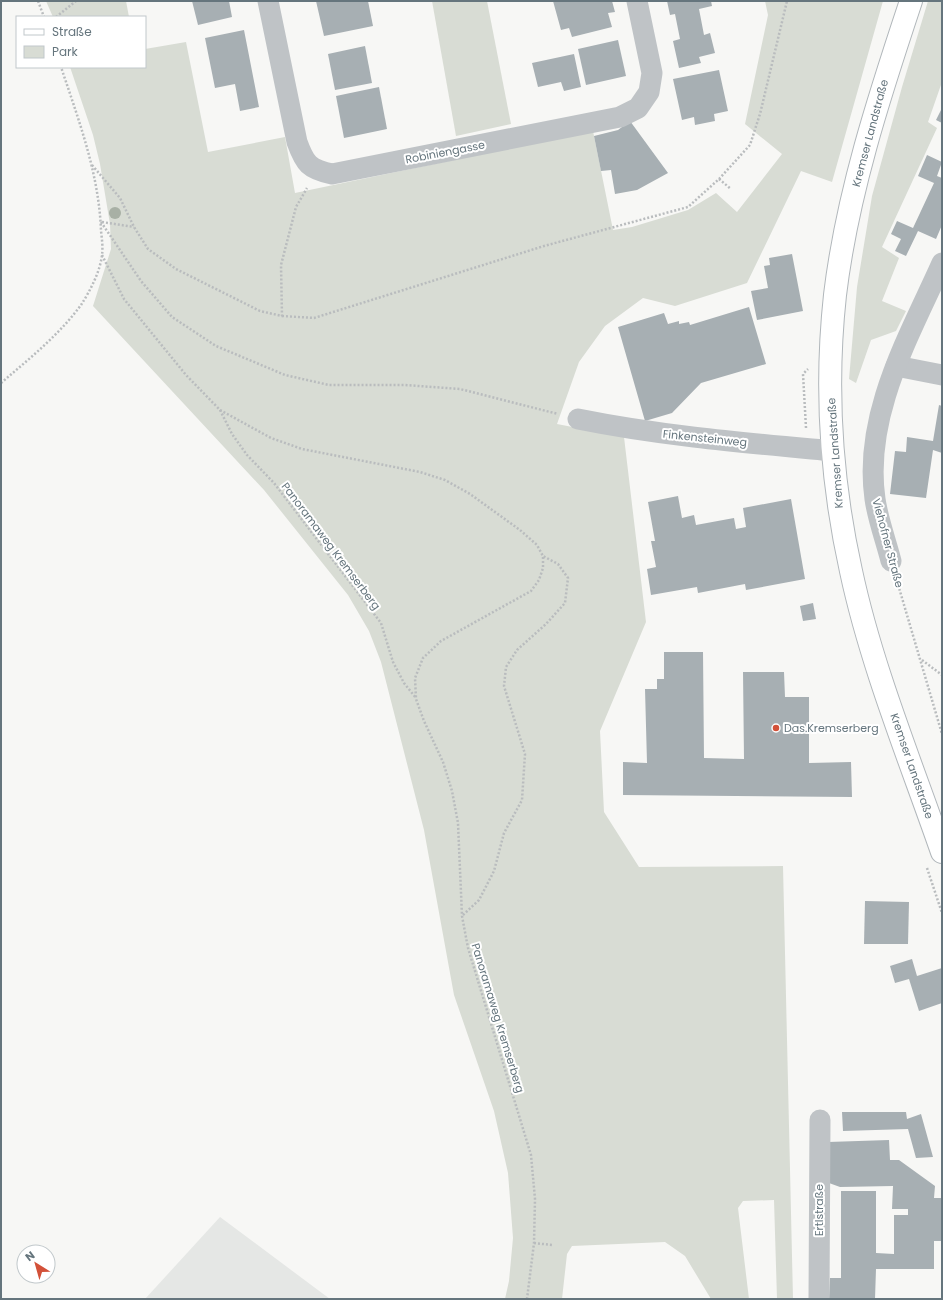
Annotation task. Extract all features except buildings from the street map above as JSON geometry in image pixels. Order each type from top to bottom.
[{"type":"main road","name":"Kremser Landstraße","points":[[911,1],[885,78],[867,142],[844,239],[835,295],[830,397],[833,451],[840,516],[851,572],[864,621],[889,699],[942,852]]},
{"type":"street","points":[[268,1],[297,142],[303,159],[316,170]]},
{"type":"street","name":"Robiniengasse","points":[[316,170],[332,174],[620,117],[638,108],[649,92],[652,73],[637,1]]},
{"type":"street","name":"Viehofner Straße","points":[[891,561],[875,500],[873,473],[883,398],[942,263]]},
{"type":"street","points":[[896,366],[942,375]]},
{"type":"street","name":"Finkensteinweg","points":[[578,419],[630,430],[686,437],[833,451]]},
{"type":"street","name":"Ertlstraße","points":[[819,1299],[820,1120]]},
{"type":"path","points":[[38,1],[44,16]]},
{"type":"path","points":[[57,16],[76,1]]},
{"type":"path","points":[[92,165],[120,198],[134,227],[148,249],[176,269],[260,311],[282,316],[314,318],[544,246],[688,207],[719,179],[750,145],[760,114],[787,1]]},
{"type":"path","points":[[1,383],[54,336],[80,305],[94,281],[102,255],[101,222],[92,165],[86,140],[61,68]]},
{"type":"path","points":[[282,316],[281,265],[296,207],[316,170]]},
{"type":"path","points":[[719,179],[730,189]]},
{"type":"path","points":[[101,222],[134,227]]},
{"type":"path","points":[[101,222],[141,281],[172,316],[216,346],[285,375],[329,385],[405,385],[460,389],[578,419]]},
{"type":"path","name":"Panoramaweg Kremserberg","points":[[102,255],[124,299],[186,375],[220,410],[271,438],[302,449],[420,472],[445,480],[470,494],[520,530],[537,545],[543,556],[543,568],[539,580],[531,591],[441,641],[423,658],[415,678],[416,699]]},
{"type":"path","name":"Panoramaweg Kremserberg","points":[[220,410],[232,434],[247,455],[274,483],[380,623],[393,662],[404,683],[416,699],[424,721],[443,762],[452,791],[458,823],[462,916],[468,948],[476,979],[531,1155],[535,1199],[534,1243],[527,1299]]},
{"type":"path","points":[[462,916],[479,900],[494,871],[504,833],[522,800],[525,754],[504,686],[506,667],[517,650],[546,624],[565,602],[568,578],[558,564],[543,556]]},
{"type":"path","name":"Viehofner Straße","points":[[891,561],[942,734]]},
{"type":"path","points":[[921,660],[942,675]]},
{"type":"path","points":[[534,1243],[552,1245]]},
{"type":"shaded area","points":[[220,1217],[330,1299],[145,1299]]},
{"type":"green space","points":[[46,1],[126,1],[129,16],[53,16]]},
{"type":"green space","points":[[432,1],[487,1],[511,124],[456,136]]},
{"type":"green space","points":[[765,1],[883,1],[832,182],[801,171],[747,283],[675,306],[643,298],[605,326],[579,362],[557,424],[624,437],[646,622],[600,731],[604,812],[639,867],[783,866],[793,1299],[777,1299],[774,1200],[743,1201],[738,1208],[749,1299],[711,1299],[685,1256],[665,1242],[572,1246],[567,1254],[562,1299],[505,1299],[509,1281],[513,1238],[508,1173],[494,1111],[454,995],[424,830],[381,662],[369,631],[348,595],[264,490],[93,306],[111,249],[110,224],[100,164],[93,135],[70,68],[146,68],[146,49],[186,42],[208,152],[285,137],[295,193],[593,131],[613,230],[632,227],[688,210],[716,193],[737,212],[782,154],[745,124],[768,15]]},
{"type":"green space","points":[[928,1],[942,1],[942,82],[928,122],[937,128],[882,247],[899,258],[882,301],[906,311],[896,331],[871,340],[856,383],[849,379],[857,287],[872,196],[902,87]]},
{"type":"place","name":"Das.Kremserberg","points":[[776,728]]}]
